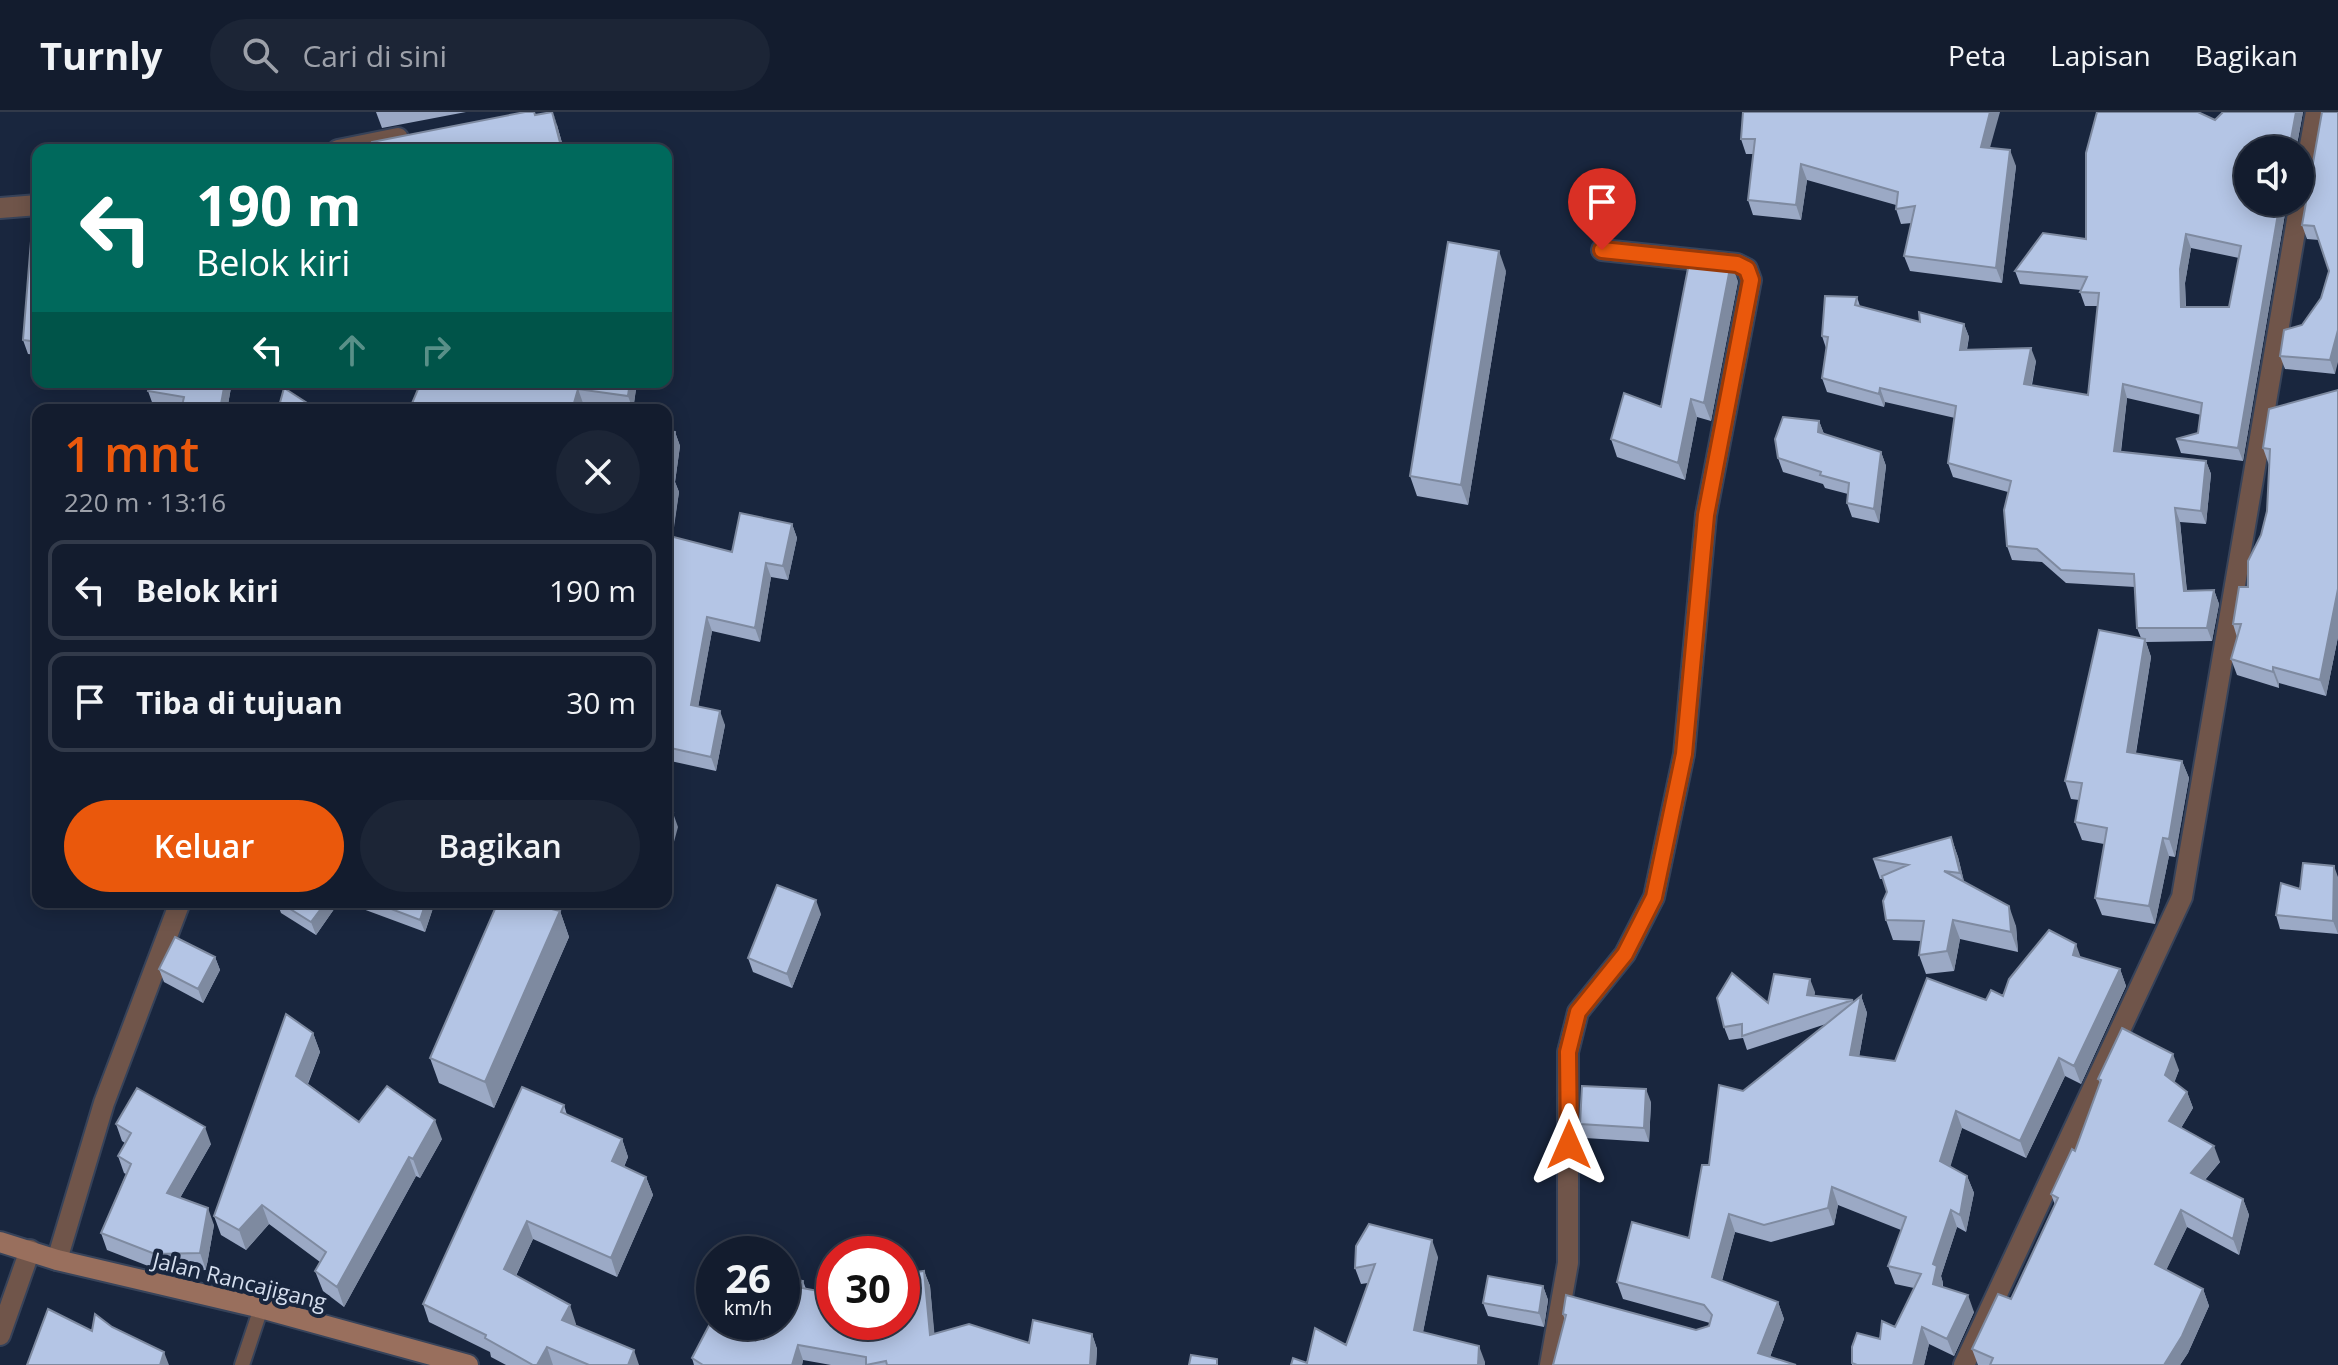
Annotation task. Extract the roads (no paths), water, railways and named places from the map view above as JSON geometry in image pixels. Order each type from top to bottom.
[{"type":"main road","name":"Jalan Rancajigang","points":[[0,1242],[57,1260],[261,1308],[468,1365]]},
{"type":"street","points":[[2312,136],[2316,112]]},
{"type":"street","points":[[368,144],[414,135]]},
{"type":"street","points":[[0,208],[32,205]]},
{"type":"street","points":[[1964,1365],[2182,897],[2297,216]]},
{"type":"street","points":[[1550,1365],[1570,1298],[1568,1052],[1578,1012],[1625,954],[1654,897],[1684,754],[1706,515],[1751,280],[1747,269],[1737,264],[1602,250]]},
{"type":"street","points":[[57,1260],[104,1103],[178,908]]},
{"type":"street","points":[[0,1335],[30,1250]]},
{"type":"lane","points":[[242,1365],[261,1308]]}]
